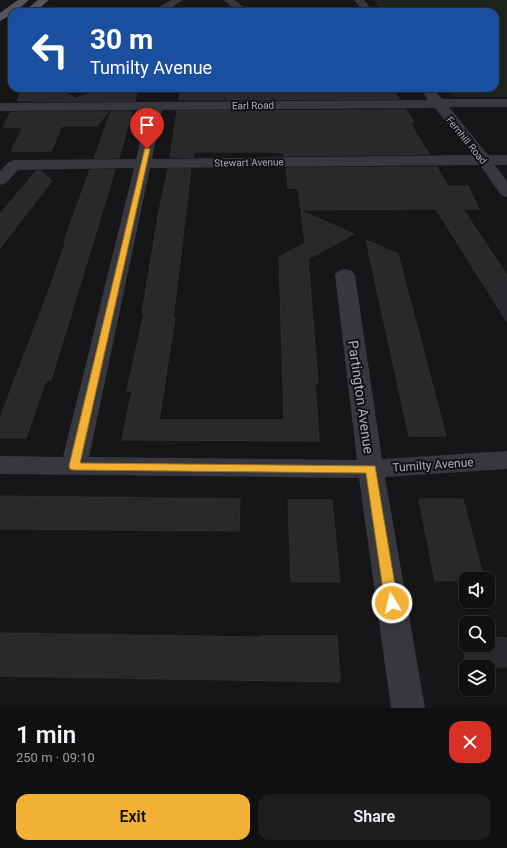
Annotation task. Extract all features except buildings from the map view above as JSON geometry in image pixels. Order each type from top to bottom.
[{"type":"main road","points":[[13,8],[24,0]]},
{"type":"main road","points":[[33,8],[44,0]]},
{"type":"street","points":[[163,8],[178,0]]},
{"type":"street","points":[[229,0],[239,8]]},
{"type":"street","points":[[359,0],[366,8]]},
{"type":"street","name":"Fernhill Road","points":[[429,92],[484,160],[507,192]]},
{"type":"street","points":[[74,106],[82,94]]},
{"type":"street","name":"Earl Road","points":[[0,107],[156,106],[277,99],[438,104],[507,103]]},
{"type":"street","points":[[74,466],[156,106]]},
{"type":"street","name":"Stewart Avenue","points":[[0,180],[14,165],[507,160]]},
{"type":"street","name":"Partington Avenue","points":[[345,275],[371,469],[408,708]]},
{"type":"street","name":"Tumilty Avenue","points":[[0,465],[371,469],[507,460]]},
{"type":"shaded area","points":[[374,0],[507,0],[507,97],[453,97],[449,92],[499,92],[499,8],[381,8]]},
{"type":"route","points":[[147,149],[74,466],[371,469],[392,603]]}]
